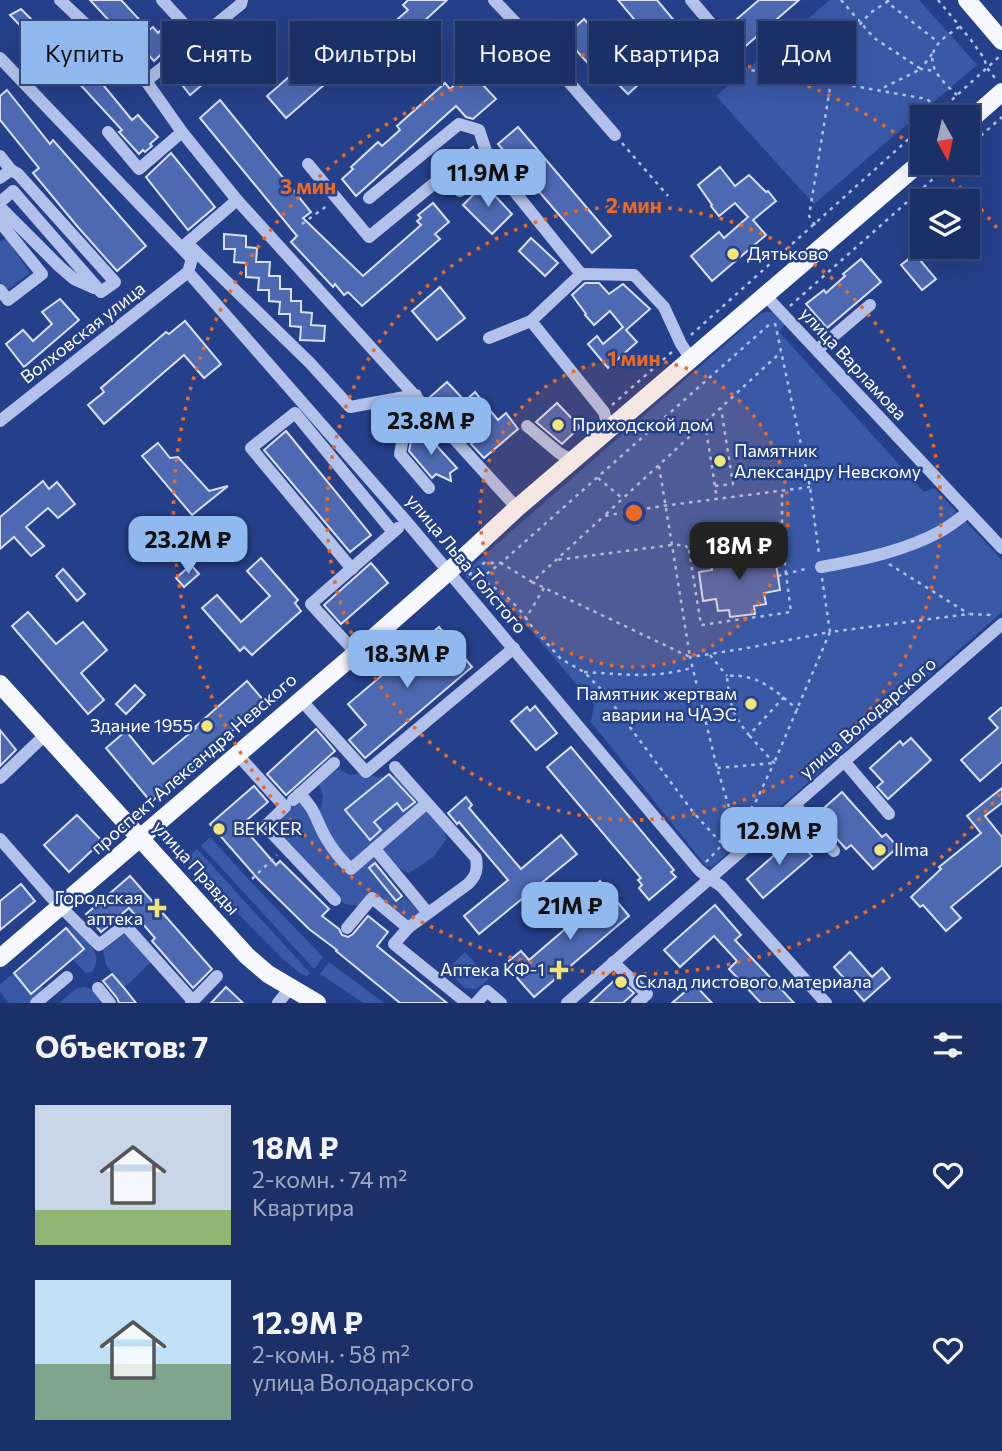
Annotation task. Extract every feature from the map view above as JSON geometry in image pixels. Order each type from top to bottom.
[{"type":"main road","points":[[967,0],[1002,41]]},
{"type":"main road","points":[[980,111],[1002,92]]},
{"type":"main road","name":"проспект Александра Невского","points":[[0,958],[356,653],[454,578],[517,508],[609,430],[686,352],[765,295],[910,172]]},
{"type":"main road","name":"улица Правды","points":[[0,684],[247,956],[268,974],[317,1003]]},
{"type":"street","points":[[60,0],[82,21]]},
{"type":"street","points":[[162,0],[181,21]]},
{"type":"street","points":[[220,21],[241,4],[242,0]]},
{"type":"street","points":[[494,0],[615,135]]},
{"type":"street","points":[[691,0],[709,21]]},
{"type":"street","name":"улица Льва Толстого","points":[[3,67],[192,259],[188,272],[406,520],[704,875],[721,886],[826,1003]]},
{"type":"street","points":[[148,79],[162,68]]},
{"type":"street","points":[[148,84],[181,132],[237,200],[517,508]]},
{"type":"street","points":[[369,198],[459,124],[479,130],[489,160],[581,274]]},
{"type":"street","points":[[108,132],[139,169],[181,132]]},
{"type":"street","points":[[0,156],[115,282],[101,292]]},
{"type":"street","points":[[307,164],[369,237],[442,177],[460,191],[489,160]]},
{"type":"street","points":[[0,178],[11,170]]},
{"type":"street","points":[[13,191],[101,292],[74,279],[60,267],[0,204],[13,191]]},
{"type":"street","points":[[237,200],[187,243],[310,363],[350,407],[415,395]]},
{"type":"street","points":[[0,222],[42,274],[8,300],[0,290]]},
{"type":"street","name":"Волховская улица","points":[[0,421],[188,272]]},
{"type":"street","points":[[489,338],[531,321],[581,274],[634,275],[664,307],[686,352]]},
{"type":"street","name":"улица Варламова","points":[[765,295],[1002,548]]},
{"type":"street","points":[[817,350],[870,305]]},
{"type":"street","points":[[531,321],[604,412],[609,430]]},
{"type":"street","points":[[429,488],[400,454],[404,432],[431,412]]},
{"type":"street","points":[[352,569],[251,448],[295,413],[393,532]]},
{"type":"street","points":[[527,426],[559,453],[573,461]]},
{"type":"street","points":[[821,567],[901,548],[940,532],[968,512]]},
{"type":"street","points":[[356,653],[311,604],[406,520]]},
{"type":"street","name":"улица Володарского","points":[[567,1003],[704,875],[845,761],[998,622]]},
{"type":"street","points":[[301,700],[366,772],[514,648]]},
{"type":"street","points":[[0,778],[46,734]]},
{"type":"street","points":[[237,754],[285,807]]},
{"type":"street","points":[[845,761],[889,814]]},
{"type":"street","points":[[334,762],[265,826],[335,900]]},
{"type":"street","points":[[395,767],[476,858],[477,867],[476,876],[468,884],[408,928],[394,944],[467,1003]]},
{"type":"street","points":[[299,794],[307,800],[325,836],[351,869],[427,803]]},
{"type":"street","points":[[795,804],[834,851]]},
{"type":"street","points":[[0,839],[99,945],[125,925],[192,1002],[217,976]]},
{"type":"street","points":[[376,849],[428,913]]},
{"type":"street","points":[[347,928],[372,898],[408,928]]},
{"type":"street","points":[[613,962],[647,994],[637,1003]]},
{"type":"street","points":[[36,1003],[67,977]]},
{"type":"street","points":[[98,988],[110,1003]]},
{"type":"street","points":[[278,1003],[290,988]]},
{"type":"street","points":[[476,1003],[487,991],[501,1003]]},
{"type":"path","points":[[841,0],[874,38],[920,69],[934,71]]},
{"type":"path","points":[[938,0],[984,58],[987,68],[1002,86]]},
{"type":"path","points":[[856,30],[870,13],[887,1],[939,43]]},
{"type":"path","points":[[879,90],[920,69],[939,43],[960,26]]},
{"type":"path","points":[[932,54],[934,71],[957,95]]},
{"type":"path","points":[[946,105],[1002,55]]},
{"type":"path","points":[[815,225],[809,216],[831,84]]},
{"type":"path","points":[[843,84],[927,99],[934,105]]},
{"type":"path","points":[[980,136],[1002,117]]},
{"type":"path","points":[[604,412],[686,352],[815,225],[910,138]]},
{"type":"path","points":[[630,152],[668,196]]},
{"type":"path","points":[[782,313],[937,175]]},
{"type":"path","points":[[302,224],[337,199]]},
{"type":"path","points":[[480,579],[774,320],[810,487],[831,632],[756,801],[736,830],[722,844],[704,875]]},
{"type":"path","points":[[532,582],[781,352]]},
{"type":"path","points":[[715,486],[733,484],[721,408]]},
{"type":"path","points":[[705,422],[717,499]]},
{"type":"path","points":[[659,465],[692,667],[717,768],[736,830]]},
{"type":"path","points":[[597,477],[622,498]]},
{"type":"path","points":[[604,516],[810,487]]},
{"type":"path","points":[[556,560],[685,545],[690,550],[701,625],[791,611],[782,537],[782,491]]},
{"type":"path","points":[[690,550],[782,537]]},
{"type":"path","points":[[875,555],[969,614]]},
{"type":"path","points":[[454,578],[470,575],[484,563],[501,563],[544,588],[690,657],[831,632],[969,614],[990,615],[998,622]]},
{"type":"path","points":[[778,576],[821,567]]},
{"type":"path","points":[[470,575],[494,587],[520,610],[561,659],[584,671],[603,691],[693,812],[722,844]]},
{"type":"path","points":[[526,618],[544,588]]},
{"type":"path","points":[[710,655],[727,676],[728,697],[736,718],[774,763]]},
{"type":"path","points":[[584,671],[646,676],[692,667]]},
{"type":"path","points":[[727,676],[754,678],[798,710]]},
{"type":"path","points":[[749,735],[783,697]]},
{"type":"path","points":[[717,768],[774,763]]},
{"type":"path","points":[[252,879],[285,848]]},
{"type":"shaded area","points":[[830,0],[919,0],[977,65],[930,105],[910,105],[910,122],[814,204],[716,96],[730,84],[744,84],[744,72],[758,61],[758,84],[856,84],[856,21],[805,21]]},
{"type":"shaded area","points":[[6,238],[30,273],[7,290],[0,282],[0,242]]},
{"type":"shaded area","points":[[773,312],[785,324],[779,332],[924,492],[934,488],[1002,560],[1002,612],[712,867],[706,866],[591,722],[594,705],[524,622],[489,586],[479,593],[466,577],[466,571],[760,314]]},
{"type":"shaded area","points":[[339,769],[350,775],[360,773],[379,777],[398,776],[444,827],[446,840],[433,857],[409,873],[377,859],[368,869],[396,903],[405,897],[420,912],[409,923],[375,895],[360,906],[345,904],[277,832],[284,814],[299,801],[309,813],[321,808],[323,796],[319,785]]},
{"type":"shaded area","points":[[210,837],[323,957],[314,969],[201,846]]},
{"type":"shaded area","points":[[197,849],[310,973],[307,976],[284,960],[185,860]]},
{"type":"shaded area","points":[[69,926],[78,931],[93,949],[96,962],[92,972],[86,973],[72,959],[84,949],[67,928]]},
{"type":"shaded area","points":[[126,932],[152,961],[124,988],[106,965],[103,950]]},
{"type":"shaded area","points":[[465,952],[489,979],[476,989],[465,988],[446,970]]},
{"type":"shaded area","points":[[329,962],[384,1003],[363,1003],[320,974]]},
{"type":"shaded area","points":[[14,973],[31,993],[41,986],[46,991],[32,1003],[9,1003],[0,992],[0,984]]},
{"type":"shaded area","points":[[83,987],[95,992],[100,1003],[59,1003],[76,989]]},
{"type":"building","points":[[90,0],[121,0],[141,21],[109,21]]},
{"type":"building","points":[[408,0],[447,0],[424,21],[395,21],[408,10],[403,5]]},
{"type":"building","points":[[618,0],[657,0],[674,21],[636,21]]},
{"type":"building","points":[[759,0],[799,0],[775,21],[758,21],[758,35],[744,47],[744,21],[734,21]]},
{"type":"building","points":[[21,9],[33,21],[21,21],[21,26],[10,15]]},
{"type":"building","points":[[584,19],[589,25],[589,64],[575,49],[575,27]]},
{"type":"building","points":[[153,27],[158,33],[162,33],[162,53],[154,61],[148,54],[148,29]]},
{"type":"building","points":[[290,76],[290,84],[325,84],[286,118],[267,96]]},
{"type":"building","points":[[445,83],[450,89],[456,84],[482,84],[496,99],[473,119],[466,117],[456,106],[356,196],[342,179],[353,169],[351,167],[378,142],[382,146],[400,130],[397,126]]},
{"type":"building","points":[[80,84],[102,84],[132,120],[138,115],[158,137],[150,144],[152,146],[139,154],[119,132],[122,130]]},
{"type":"building","points":[[181,84],[203,84],[190,95]]},
{"type":"building","points":[[618,84],[639,84],[628,94]]},
{"type":"building","points":[[7,90],[50,144],[53,140],[146,246],[117,271],[33,173],[39,168],[0,120],[0,96]]},
{"type":"building","points":[[220,100],[311,212],[303,218],[363,276],[421,225],[417,221],[421,218],[418,215],[433,203],[449,222],[435,234],[440,239],[362,306],[348,292],[344,295],[335,284],[333,287],[291,242],[297,236],[200,118]]},
{"type":"building","points":[[518,127],[611,236],[592,253],[498,144]]},
{"type":"building","points":[[473,147],[479,157],[467,167],[460,158]]},
{"type":"building","points":[[171,153],[215,207],[188,230],[146,177]]},
{"type":"building","points":[[720,167],[735,186],[749,175],[776,201],[753,220],[766,235],[712,281],[691,256],[719,232],[724,238],[748,217],[735,203],[719,216],[698,185]]},
{"type":"building","points":[[484,184],[512,214],[492,234],[463,205]]},
{"type":"building","points":[[224,234],[246,236],[246,247],[257,248],[256,262],[270,262],[269,276],[280,276],[280,289],[291,289],[291,301],[301,301],[301,312],[312,313],[311,325],[325,326],[324,341],[300,340],[301,327],[290,326],[290,314],[279,314],[280,302],[269,301],[269,290],[258,290],[259,278],[246,277],[246,263],[234,262],[235,249],[224,249]]},
{"type":"building","points":[[531,238],[558,263],[545,276],[519,251]]},
{"type":"building","points":[[910,258],[919,259],[936,279],[922,290],[901,265]]},
{"type":"building","points":[[861,259],[881,282],[827,328],[806,304],[824,290],[826,293]]},
{"type":"building","points":[[585,283],[599,283],[609,294],[623,284],[650,309],[626,330],[637,342],[608,368],[588,344],[597,336],[603,344],[623,327],[610,311],[594,325],[585,315],[572,295]]},
{"type":"building","points":[[440,287],[465,318],[437,340],[412,311]]},
{"type":"building","points":[[60,299],[79,320],[24,367],[6,344],[23,330],[33,341],[52,324],[42,312]]},
{"type":"building","points":[[185,321],[221,364],[204,378],[184,355],[104,424],[88,405],[104,392],[101,388],[166,332],[169,334]]},
{"type":"building","points":[[447,382],[465,401],[475,392],[498,420],[506,413],[518,429],[484,458],[471,444],[477,439],[461,421],[454,426],[429,398]]},
{"type":"building","name":"Приходской дом","points":[[557,403],[580,427],[562,444],[536,422]]},
{"type":"building","points":[[286,431],[371,535],[350,552],[264,450]]},
{"type":"building","points":[[424,432],[457,468],[450,473],[451,481],[436,474],[432,478],[409,451],[411,441]]},
{"type":"building","points":[[158,443],[170,458],[178,457],[209,491],[228,486],[192,515],[142,456]]},
{"type":"building","points":[[43,481],[49,489],[57,482],[75,504],[58,518],[48,508],[26,527],[44,546],[31,556],[14,537],[0,549],[0,517]]},
{"type":"building","points":[[748,547],[749,554],[759,553],[761,565],[776,563],[780,590],[764,593],[766,604],[754,606],[755,614],[730,617],[729,610],[718,611],[716,599],[703,601],[699,572],[712,570],[711,560],[721,558],[720,551]]},
{"type":"building","points":[[261,558],[298,600],[295,603],[301,611],[252,655],[244,647],[240,651],[202,608],[217,595],[241,622],[270,596],[247,571]]},
{"type":"building","points":[[371,563],[388,583],[341,624],[324,605]]},
{"type":"building","points":[[191,565],[199,574],[184,587],[176,578]]},
{"type":"building","points":[[63,569],[85,594],[77,601],[56,576]]},
{"type":"building","points":[[28,612],[56,644],[83,622],[107,650],[81,673],[104,700],[88,714],[12,626]]},
{"type":"building","points":[[439,627],[472,667],[365,758],[349,740],[366,725],[348,704]]},
{"type":"building","points":[[247,681],[265,702],[151,802],[106,748],[126,731],[153,764]]},
{"type":"building","points":[[135,685],[145,695],[126,714],[116,704]]},
{"type":"building","points":[[535,706],[557,733],[536,750],[511,721],[527,707],[530,711]]},
{"type":"building","points":[[1002,707],[1002,762],[980,781],[961,760],[998,728],[989,718]]},
{"type":"building","points":[[316,729],[335,751],[286,795],[267,774]]},
{"type":"building","points":[[0,730],[16,750],[0,766]]},
{"type":"building","points":[[911,738],[931,760],[888,799],[877,787],[883,782],[870,768],[900,741],[903,745]]},
{"type":"building","points":[[571,747],[674,870],[671,872],[676,877],[649,900],[639,888],[642,885],[638,880],[641,878],[547,767]]},
{"type":"building","points":[[389,774],[415,802],[403,811],[397,803],[374,822],[381,830],[370,840],[345,810]]},
{"type":"building","points":[[254,786],[268,802],[241,825],[276,865],[280,861],[329,909],[322,916],[339,929],[342,935],[348,937],[353,934],[368,916],[388,932],[377,946],[447,1003],[400,1003],[309,929],[258,879],[210,824]]},
{"type":"building","points":[[1002,788],[1002,803],[985,816],[1002,837],[1002,865],[951,907],[961,918],[946,931],[923,905],[920,907],[911,897],[941,869],[939,867],[981,833],[967,816]]},
{"type":"building","points":[[842,792],[882,837],[886,834],[898,847],[873,869],[851,845],[846,849],[816,815]]},
{"type":"building","points":[[466,797],[472,805],[469,808],[521,869],[561,835],[577,854],[479,934],[464,916],[508,880],[459,822],[457,824],[448,813]]},
{"type":"building","points":[[77,815],[102,841],[69,872],[44,845]]},
{"type":"building","points":[[795,837],[812,856],[763,898],[747,879]]},
{"type":"building","points":[[375,863],[402,896],[396,901],[369,868]]},
{"type":"building","points":[[130,876],[212,969],[193,988],[152,941],[155,938],[129,908],[101,932],[86,914]]},
{"type":"building","points":[[600,881],[629,916],[534,997],[505,964],[521,951],[529,960],[593,905],[585,895]]},
{"type":"building","points":[[21,884],[35,901],[0,930],[0,901]]},
{"type":"building","points":[[715,905],[741,935],[735,940],[794,1003],[761,1003],[729,969],[737,961],[714,936],[680,967],[664,950]]},
{"type":"building","points":[[66,928],[84,949],[31,994],[14,973]]},
{"type":"building","points":[[850,952],[872,977],[882,968],[890,978],[864,1001],[834,967]]},
{"type":"building","points":[[112,974],[136,1003],[119,1003],[103,981]]},
{"type":"building","name":"Склад листового материала","points":[[617,978],[634,993],[623,1003],[590,1003]]},
{"type":"building","points":[[694,984],[712,1003],[672,1003]]},
{"type":"building","points":[[226,987],[243,1003],[211,1003]]},
{"type":"place","name":"Дятьково","points":[[733,254]]},
{"type":"place","name":"Приходской дом","points":[[558,425]]},
{"type":"place","name":"Памятник Александру Невскому","points":[[720,461]]},
{"type":"place","name":"Памятник жертвам аварии на ЧАЭС","points":[[751,704]]},
{"type":"place","name":"Здание 1955","points":[[207,726]]},
{"type":"place","name":"BEKKER","points":[[219,829]]},
{"type":"place","name":"Ilma","points":[[880,850]]},
{"type":"place","name":"Городская аптека","points":[[157,908]]},
{"type":"place","name":"Аптека КФ-1","points":[[559,970]]},
{"type":"place","name":"Склад листового материала","points":[[621,982]]}]
